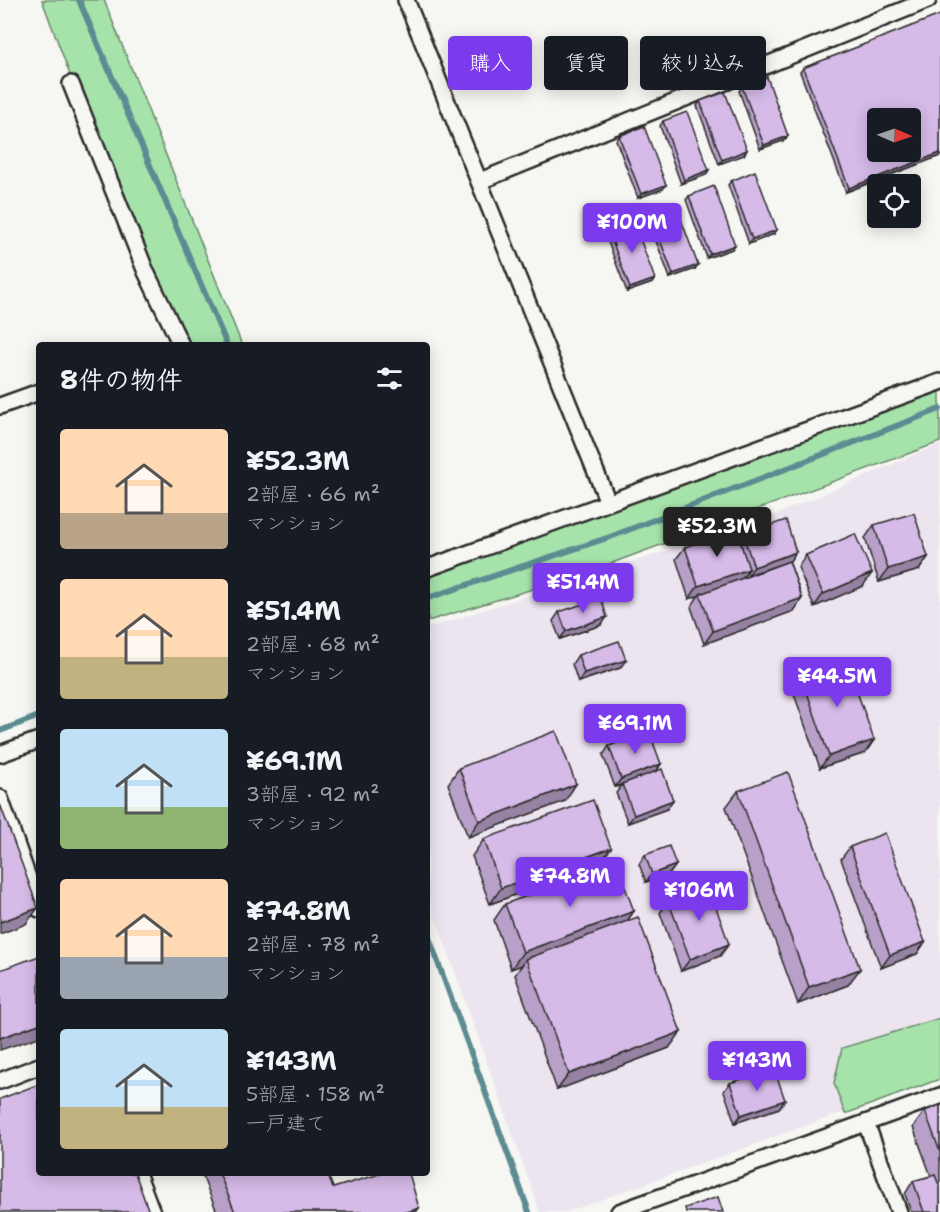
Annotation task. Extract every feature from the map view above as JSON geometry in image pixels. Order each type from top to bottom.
[{"type":"street","points":[[406,0],[608,502]]},
{"type":"street","points":[[480,181],[928,0]]},
{"type":"street","points":[[71,84],[175,342]]},
{"type":"street","points":[[430,567],[940,382]]},
{"type":"street","points":[[0,406],[36,393]]},
{"type":"street","points":[[0,754],[36,741]]},
{"type":"street","points":[[0,798],[36,900]]},
{"type":"street","points":[[0,1081],[36,1067]]},
{"type":"street","points":[[619,1212],[940,1096]]},
{"type":"street","points":[[866,1124],[899,1212]]},
{"type":"street","points":[[138,1176],[152,1212]]},
{"type":"shaded area","points":[[940,444],[940,1077],[567,1212],[540,1212],[430,902],[430,627],[763,520]]},
{"type":"green space","points":[[42,0],[104,0],[241,342],[177,342],[117,200]]},
{"type":"green space","points":[[940,389],[940,442],[582,574],[430,620],[430,574]]},
{"type":"green space","points":[[940,1018],[940,1079],[845,1114],[834,1083],[842,1048]]},
{"type":"building","points":[[940,15],[940,153],[921,160],[921,108],[867,108],[867,162],[917,162],[885,174],[867,174],[867,181],[849,188],[803,68]]},
{"type":"building","points":[[766,77],[788,136],[764,145],[743,90],[766,90]]},
{"type":"building","points":[[725,92],[747,150],[722,160],[700,101]]},
{"type":"building","points":[[687,112],[709,170],[684,180],[663,121]]},
{"type":"building","points":[[644,126],[666,185],[641,194],[619,136]]},
{"type":"building","points":[[755,171],[777,230],[752,239],[731,181]]},
{"type":"building","points":[[714,186],[735,245],[710,254],[689,196]]},
{"type":"building","points":[[676,206],[698,265],[673,274],[651,216]]},
{"type":"building","points":[[633,220],[655,279],[630,288],[608,230]]},
{"type":"building","points":[[914,513],[928,557],[888,569],[874,525]]},
{"type":"building","points":[[786,520],[796,552],[754,567],[743,535]]},
{"type":"building","points":[[736,529],[749,569],[698,586],[685,547]]},
{"type":"building","points":[[855,534],[872,573],[823,594],[806,555]]},
{"type":"building","points":[[789,561],[802,598],[713,631],[700,594]]},
{"type":"building","points":[[601,598],[607,617],[566,631],[559,612]]},
{"type":"building","points":[[619,641],[626,660],[584,673],[578,655]]},
{"type":"building","points":[[846,660],[874,740],[829,756],[801,675]]},
{"type":"building","points":[[556,731],[576,784],[479,821],[459,768]]},
{"type":"building","points":[[649,731],[661,764],[621,779],[609,746]]},
{"type":"building","points":[[662,769],[673,800],[634,815],[622,784]]},
{"type":"building","points":[[788,772],[860,969],[809,987],[738,791]]},
{"type":"building","points":[[593,800],[611,848],[501,888],[484,839]]},
{"type":"building","points":[[0,804],[36,903],[36,909],[0,922]]},
{"type":"building","points":[[885,833],[925,942],[890,955],[850,847]]},
{"type":"building","points":[[669,846],[676,865],[652,874],[645,855]]},
{"type":"building","points":[[616,863],[634,911],[523,952],[505,904]]},
{"type":"building","points":[[708,885],[729,944],[690,959],[668,900]]},
{"type":"building","points":[[638,917],[681,1032],[569,1074],[526,959]]},
{"type":"building","points":[[36,957],[36,1025],[0,1038],[0,970]]},
{"type":"building","points":[[774,1068],[785,1100],[741,1115],[730,1083]]},
{"type":"building","points":[[36,1085],[36,1176],[136,1176],[149,1212],[0,1212],[0,1099]]},
{"type":"building","points":[[940,1105],[940,1152],[925,1111]]},
{"type":"building","points":[[935,1175],[940,1188],[940,1212],[924,1212],[913,1181]]},
{"type":"building","points":[[220,1176],[328,1176],[333,1188],[373,1176],[410,1176],[419,1208],[407,1212],[235,1212]]},
{"type":"building","points":[[718,1197],[723,1212],[686,1212],[685,1208]]},
{"type":"waterway","points":[[79,0],[226,342]]},
{"type":"waterway","points":[[430,597],[610,537],[940,409]]},
{"type":"waterway","points":[[0,731],[36,717]]},
{"type":"waterway","points":[[430,940],[529,1212]]}]
